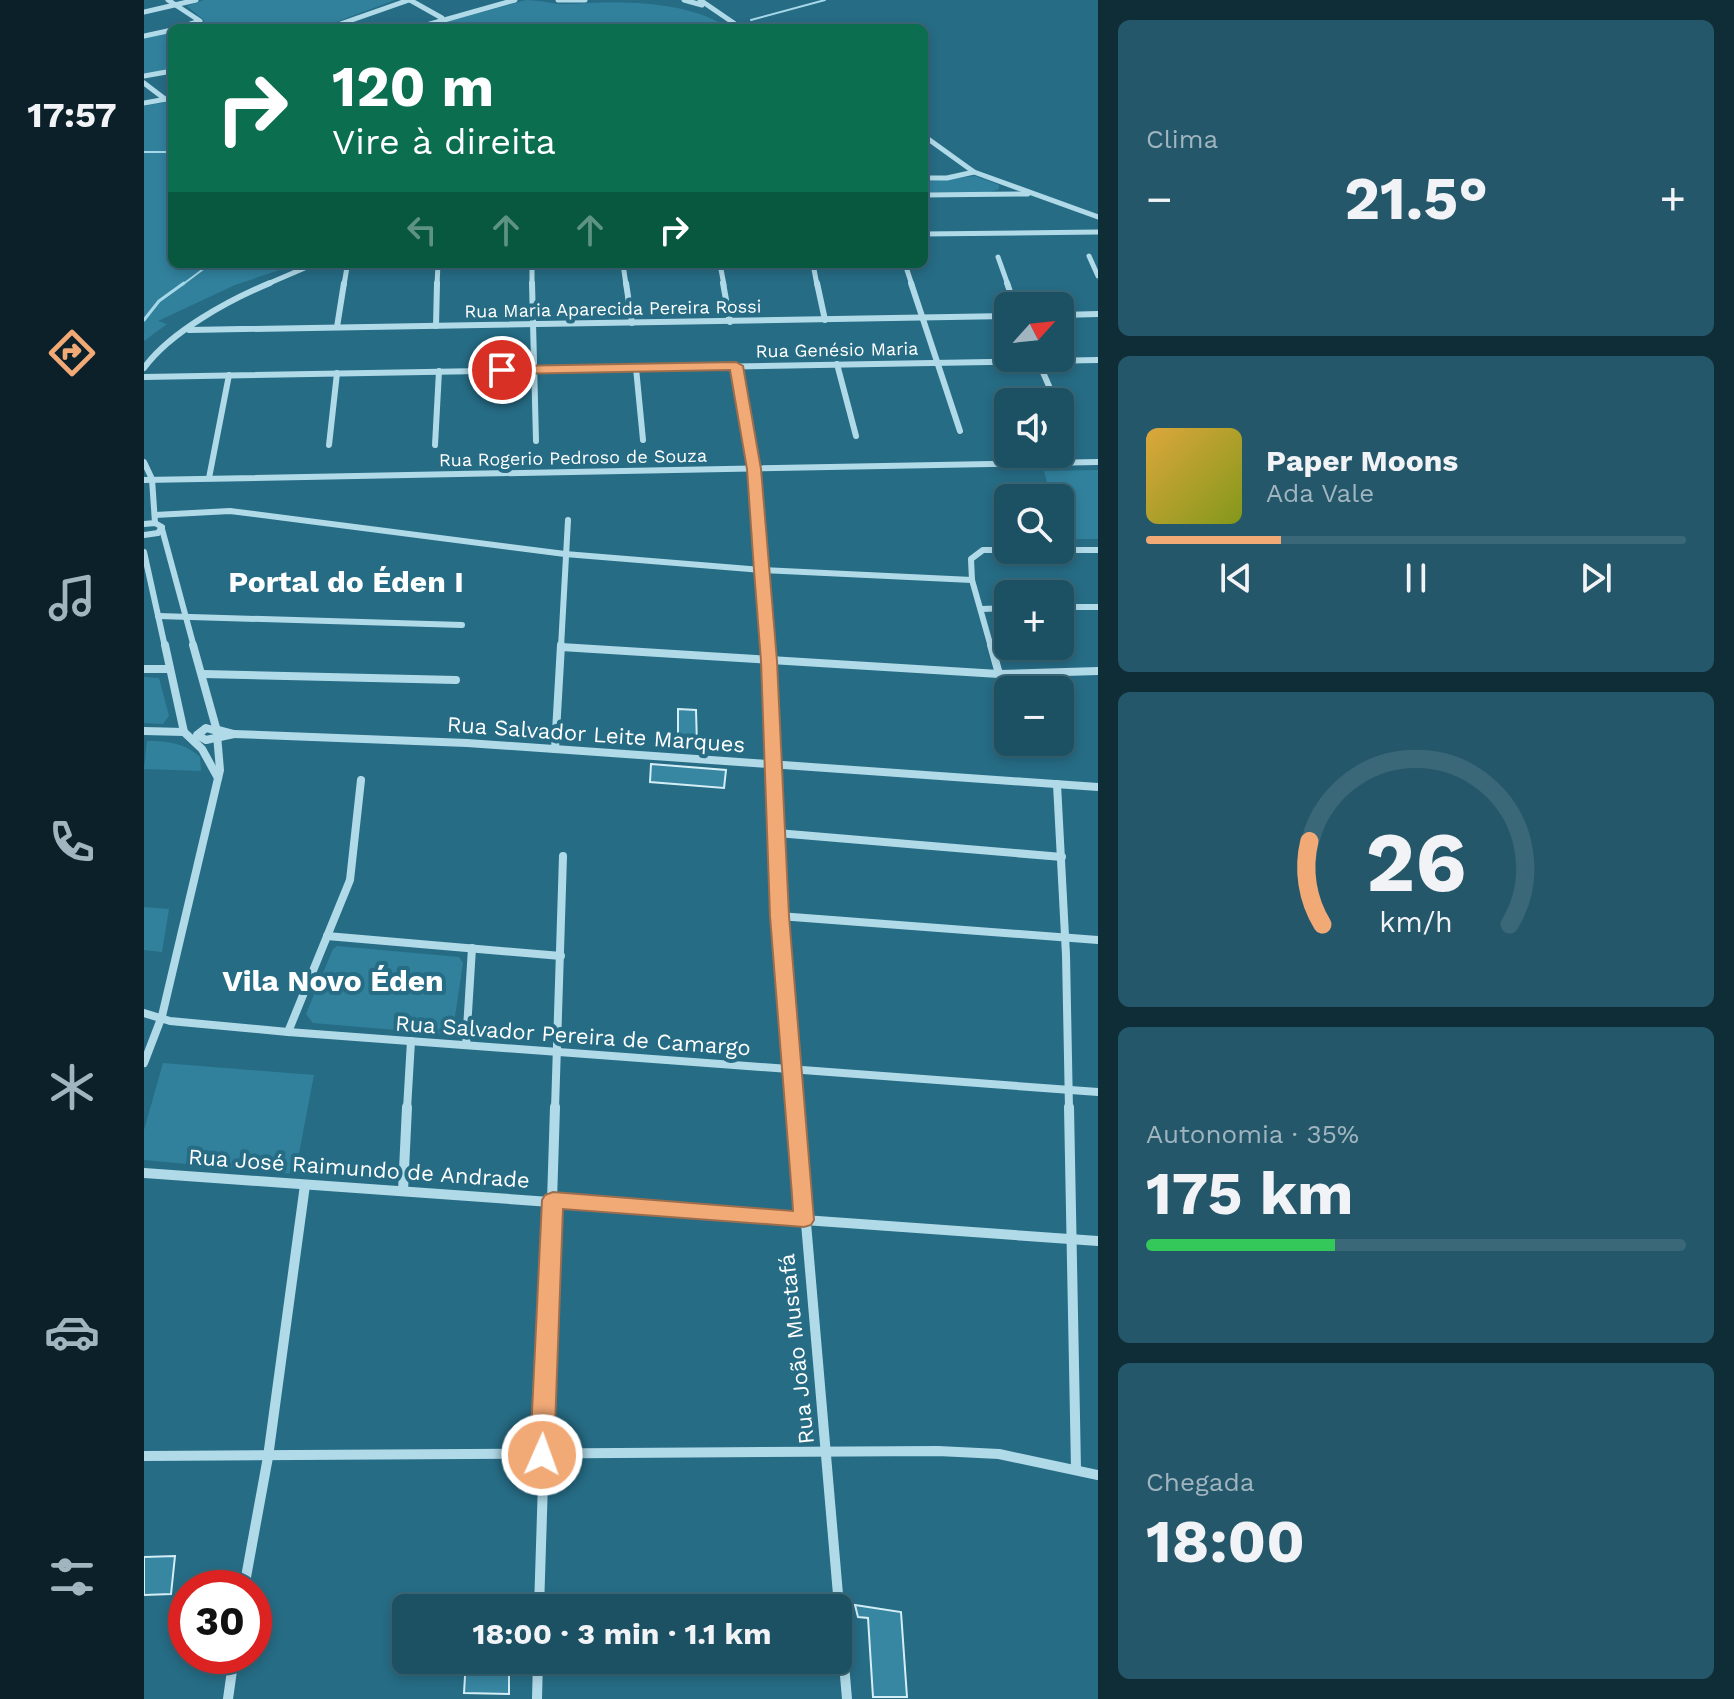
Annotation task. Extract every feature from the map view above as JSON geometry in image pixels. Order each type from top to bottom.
[{"type":"street","points":[[168,0],[200,21],[191,24]]},
{"type":"street","points":[[144,12],[196,0]]},
{"type":"street","points":[[341,24],[410,0],[442,18]]},
{"type":"street","points":[[426,24],[515,0]]},
{"type":"street","points":[[558,0],[585,0]]},
{"type":"street","points":[[684,0],[714,7]]},
{"type":"street","points":[[700,0],[736,24]]},
{"type":"street","points":[[144,36],[168,31]]},
{"type":"street","points":[[144,76],[168,72]]},
{"type":"street","points":[[144,83],[168,98]]},
{"type":"street","points":[[144,103],[168,99]]},
{"type":"street","points":[[928,139],[974,172],[1098,217]]},
{"type":"street","points":[[928,178],[947,178],[974,172]]},
{"type":"street","points":[[928,195],[1037,194]]},
{"type":"street","points":[[928,234],[1098,231]]},
{"type":"street","points":[[1089,256],[1098,276]]},
{"type":"street","points":[[998,257],[1010,292]]},
{"type":"street","points":[[144,368],[155,353],[236,297],[305,268]]},
{"type":"street","points":[[337,327],[347,268]]},
{"type":"street","points":[[436,326],[438,268]]},
{"type":"street","points":[[532,268],[536,441]]},
{"type":"street","points":[[624,268],[632,323]]},
{"type":"street","points":[[721,268],[730,322]]},
{"type":"street","points":[[814,268],[825,320]]},
{"type":"street","points":[[906,268],[960,431]]},
{"type":"street","points":[[1074,315],[1098,314]]},
{"type":"street","name":"Rua Maria Aparecida Pereira Rossi","points":[[189,330],[994,316]]},
{"type":"street","name":"Rua Maria Aparecida Pereira Rossi","points":[[198,325],[219,330]]},
{"type":"street","name":"Rua Genésio Maria","points":[[1074,360],[1098,360]]},
{"type":"street","name":"Rua Genésio Maria","points":[[144,377],[994,362]]},
{"type":"street","points":[[837,364],[856,436]]},
{"type":"street","name":"Rua João Mustafá","points":[[736,366],[754,469],[769,661],[779,916],[795,1070],[804,1220],[847,1699]]},
{"type":"street","points":[[636,368],[643,440]]},
{"type":"street","points":[[435,445],[439,371]]},
{"type":"street","points":[[329,445],[337,373]]},
{"type":"street","points":[[209,478],[229,375]]},
{"type":"street","points":[[144,462],[158,523],[188,616],[221,753],[218,778],[162,1016],[144,1063]]},
{"type":"street","name":"Rua Rogerio Pedroso de Souza","points":[[148,480],[1098,462]]},
{"type":"street","points":[[144,524],[189,513],[230,511],[565,554],[762,570],[972,580]]},
{"type":"street","points":[[555,749],[568,520]]},
{"type":"street","points":[[144,535],[155,534],[158,523]]},
{"type":"street","points":[[994,550],[983,550],[971,559],[972,580],[999,674]]},
{"type":"street","points":[[1074,550],[1098,550]]},
{"type":"street","points":[[144,552],[147,582],[158,616],[184,732],[202,749],[218,778]]},
{"type":"street","points":[[1074,607],[1098,607]]},
{"type":"street","points":[[982,609],[994,609]]},
{"type":"street","points":[[158,616],[462,625]]},
{"type":"street","points":[[561,647],[999,674],[1098,671]]},
{"type":"street","points":[[144,669],[170,669]]},
{"type":"street","points":[[203,674],[456,680]]},
{"type":"street","points":[[144,731],[203,729],[216,733]]},
{"type":"street","points":[[200,738],[197,733],[203,729]]},
{"type":"street","points":[[184,732],[200,738],[216,733]]},
{"type":"street","name":"Rua Salvador Leite Marques","points":[[216,733],[555,749],[1098,787]]},
{"type":"street","points":[[288,1032],[350,880],[361,780]]},
{"type":"street","points":[[1057,784],[1067,937],[1069,1239],[1076,1469]]},
{"type":"street","points":[[777,833],[1062,857]]},
{"type":"street","points":[[539,1594],[563,856]]},
{"type":"street","points":[[779,916],[1098,940]]},
{"type":"street","points":[[327,936],[561,956]]},
{"type":"street","points":[[466,1045],[472,948]]},
{"type":"street","name":"Rua Salvador Pereira de Camargo","points":[[144,1013],[162,1016],[170,1021],[288,1032],[1098,1092]]},
{"type":"street","points":[[403,1191],[411,1041]]},
{"type":"street","name":"Rua José Raimundo de Andrade","points":[[144,1173],[1098,1241]]},
{"type":"street","points":[[247,1570],[268,1457],[305,1185]]},
{"type":"street","points":[[144,1456],[938,1451],[999,1454],[1098,1475]]},
{"type":"street","points":[[228,1699],[231,1674]]},
{"type":"street","points":[[537,1699],[538,1674]]},
{"type":"shaded area","points":[[204,0],[395,0],[331,24],[197,24],[205,21],[187,6]]},
{"type":"shaded area","points":[[526,0],[564,4],[653,4],[693,12],[721,24],[439,24]]},
{"type":"shaded area","points":[[168,33],[168,71],[144,75],[144,38]]},
{"type":"shaded area","points":[[168,102],[168,268],[285,268],[235,285],[158,321],[167,324],[144,341],[144,106]]},
{"type":"shaded area","points":[[975,176],[999,185],[999,189],[990,192],[928,192],[928,182]]},
{"type":"shaded area","points":[[1098,470],[1098,539],[1074,539],[1074,484],[1047,484],[1044,471]]},
{"type":"shaded area","points":[[144,677],[159,678],[169,716],[163,724],[144,723]]},
{"type":"shaded area","points":[[147,741],[169,742],[188,749],[200,757],[201,771],[144,769]]},
{"type":"shaded area","points":[[144,907],[169,909],[162,952],[144,950]]},
{"type":"shaded area","points":[[337,946],[459,957],[463,963],[453,1030],[443,1034],[313,1023],[306,1014]]},
{"type":"shaded area","points":[[163,1063],[314,1075],[295,1174],[144,1160],[144,1130]]},
{"type":"building","points":[[678,709],[696,710],[697,745],[678,746]]},
{"type":"building","points":[[651,764],[726,770],[724,788],[650,782]]},
{"type":"building","points":[[175,1556],[174,1570],[168,1570],[168,1594],[144,1595],[144,1557]]},
{"type":"building","points":[[855,1605],[901,1612],[907,1697],[873,1697],[868,1618],[858,1617]]},
{"type":"building","points":[[465,1674],[509,1674],[509,1694],[464,1693]]},
{"type":"waterway","points":[[751,20],[825,0]]},
{"type":"waterway","points":[[144,152],[168,152]]},
{"type":"waterway","points":[[182,285],[205,268]]},
{"type":"waterway","points":[[144,320],[159,301],[184,283]]},
{"type":"district","name":"Portal do Éden I","points":[[346,582]]},
{"type":"district","name":"Vila Novo Éden","points":[[333,981]]},
{"type":"route","points":[[502,370],[736,366],[754,469],[769,661],[779,916],[795,1070],[804,1220],[553,1200],[542,1455]]}]
